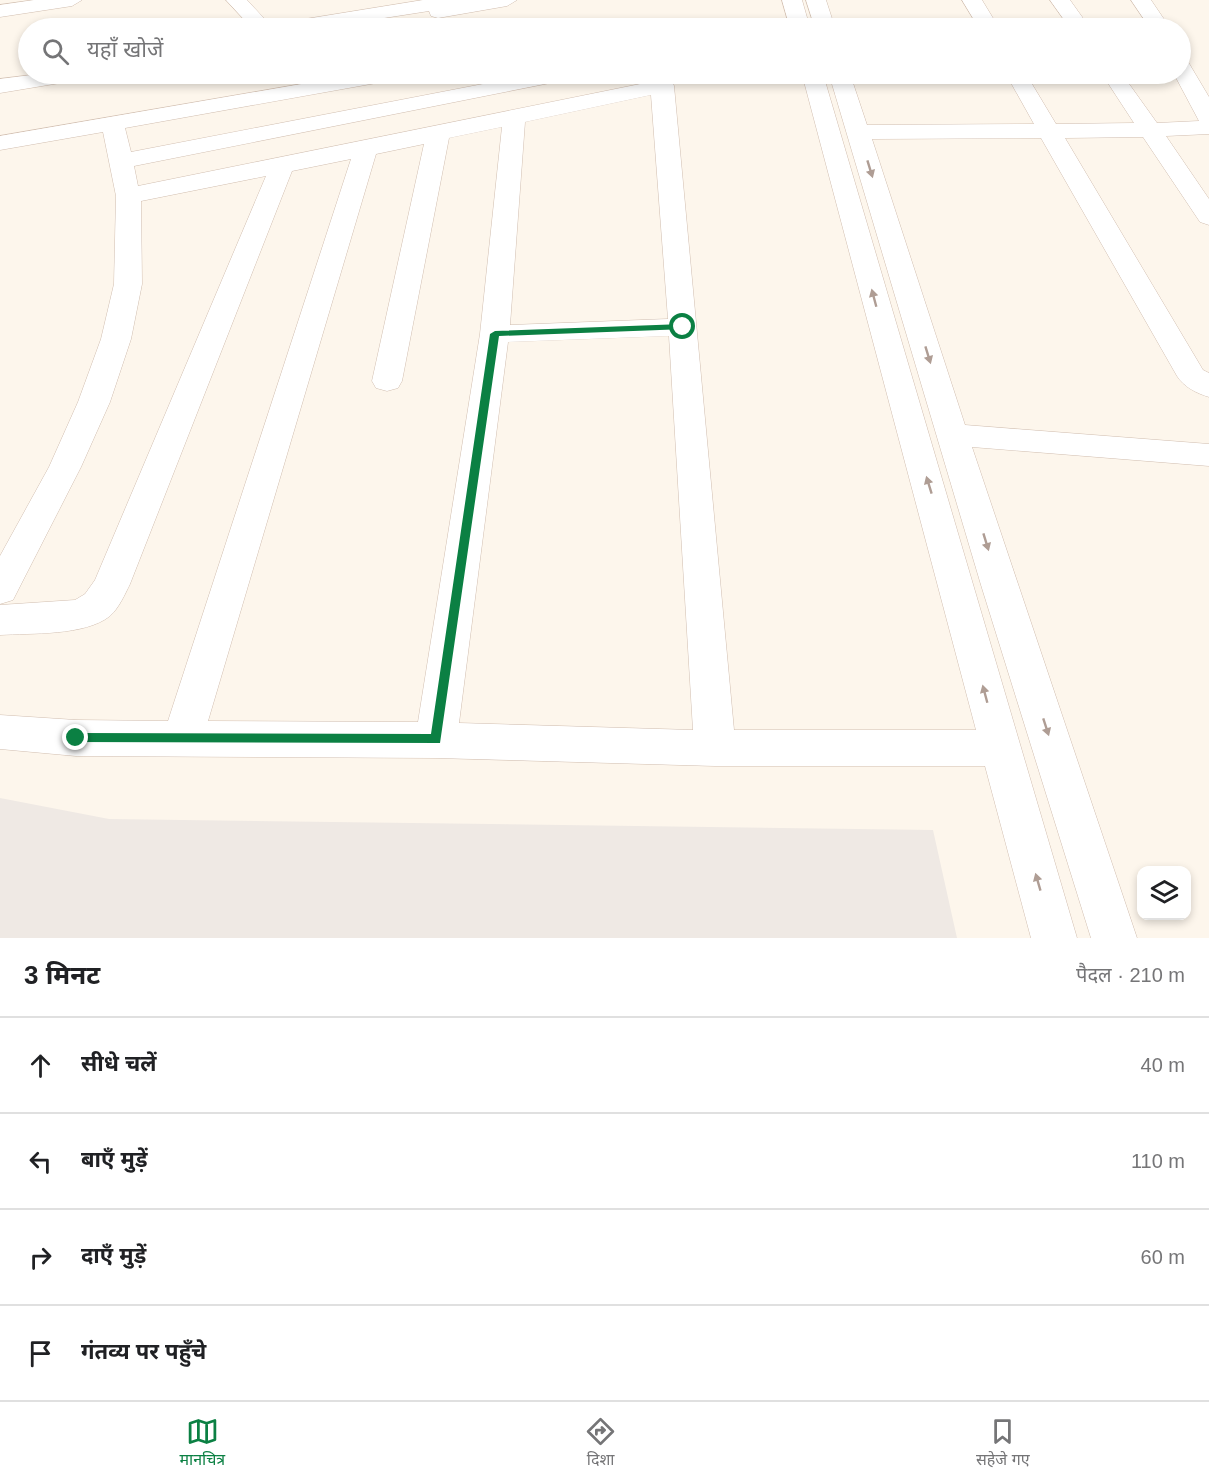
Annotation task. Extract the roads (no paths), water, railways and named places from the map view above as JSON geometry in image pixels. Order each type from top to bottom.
[{"type":"street","points":[[0,11],[72,0]]},
{"type":"street","points":[[236,0],[253,18]]},
{"type":"street","points":[[348,18],[458,0]]},
{"type":"street","points":[[404,18],[507,0]]},
{"type":"street","points":[[792,0],[797,18]]},
{"type":"street","points":[[816,0],[822,18]]},
{"type":"street","points":[[972,0],[983,18]]},
{"type":"street","points":[[1060,0],[1073,18]]},
{"type":"street","points":[[1141,0],[1153,18]]},
{"type":"street","points":[[0,76],[18,73]]},
{"type":"street","points":[[0,86],[18,83]]},
{"type":"street","points":[[0,143],[337,84]]},
{"type":"street","points":[[121,161],[514,84]]},
{"type":"street","points":[[128,196],[514,118],[646,84]]},
{"type":"street","points":[[661,84],[683,327],[715,748]]},
{"type":"street","points":[[816,84],[888,349],[939,519],[1054,938]]},
{"type":"street","points":[[843,84],[1114,938]]},
{"type":"street","points":[[1022,84],[1192,376],[1209,387]]},
{"type":"street","points":[[1119,84],[1209,217]]},
{"type":"street","points":[[1191,84],[1209,118]]},
{"type":"street","points":[[436,740],[495,334],[514,118]]},
{"type":"street","points":[[0,590],[64,468],[94,402],[116,339],[128,284],[128,196],[113,124]]},
{"type":"street","points":[[859,132],[1152,130],[1209,127]]},
{"type":"street","points":[[387,381],[438,134]]},
{"type":"street","points":[[183,738],[366,149]]},
{"type":"street","points":[[0,620],[81,613],[96,606],[104,597],[112,584],[282,166]]},
{"type":"street","points":[[495,334],[683,327]]},
{"type":"street","points":[[953,435],[1209,455]]},
{"type":"street","points":[[0,732],[76,738],[436,740],[715,748],[1000,748]]}]
